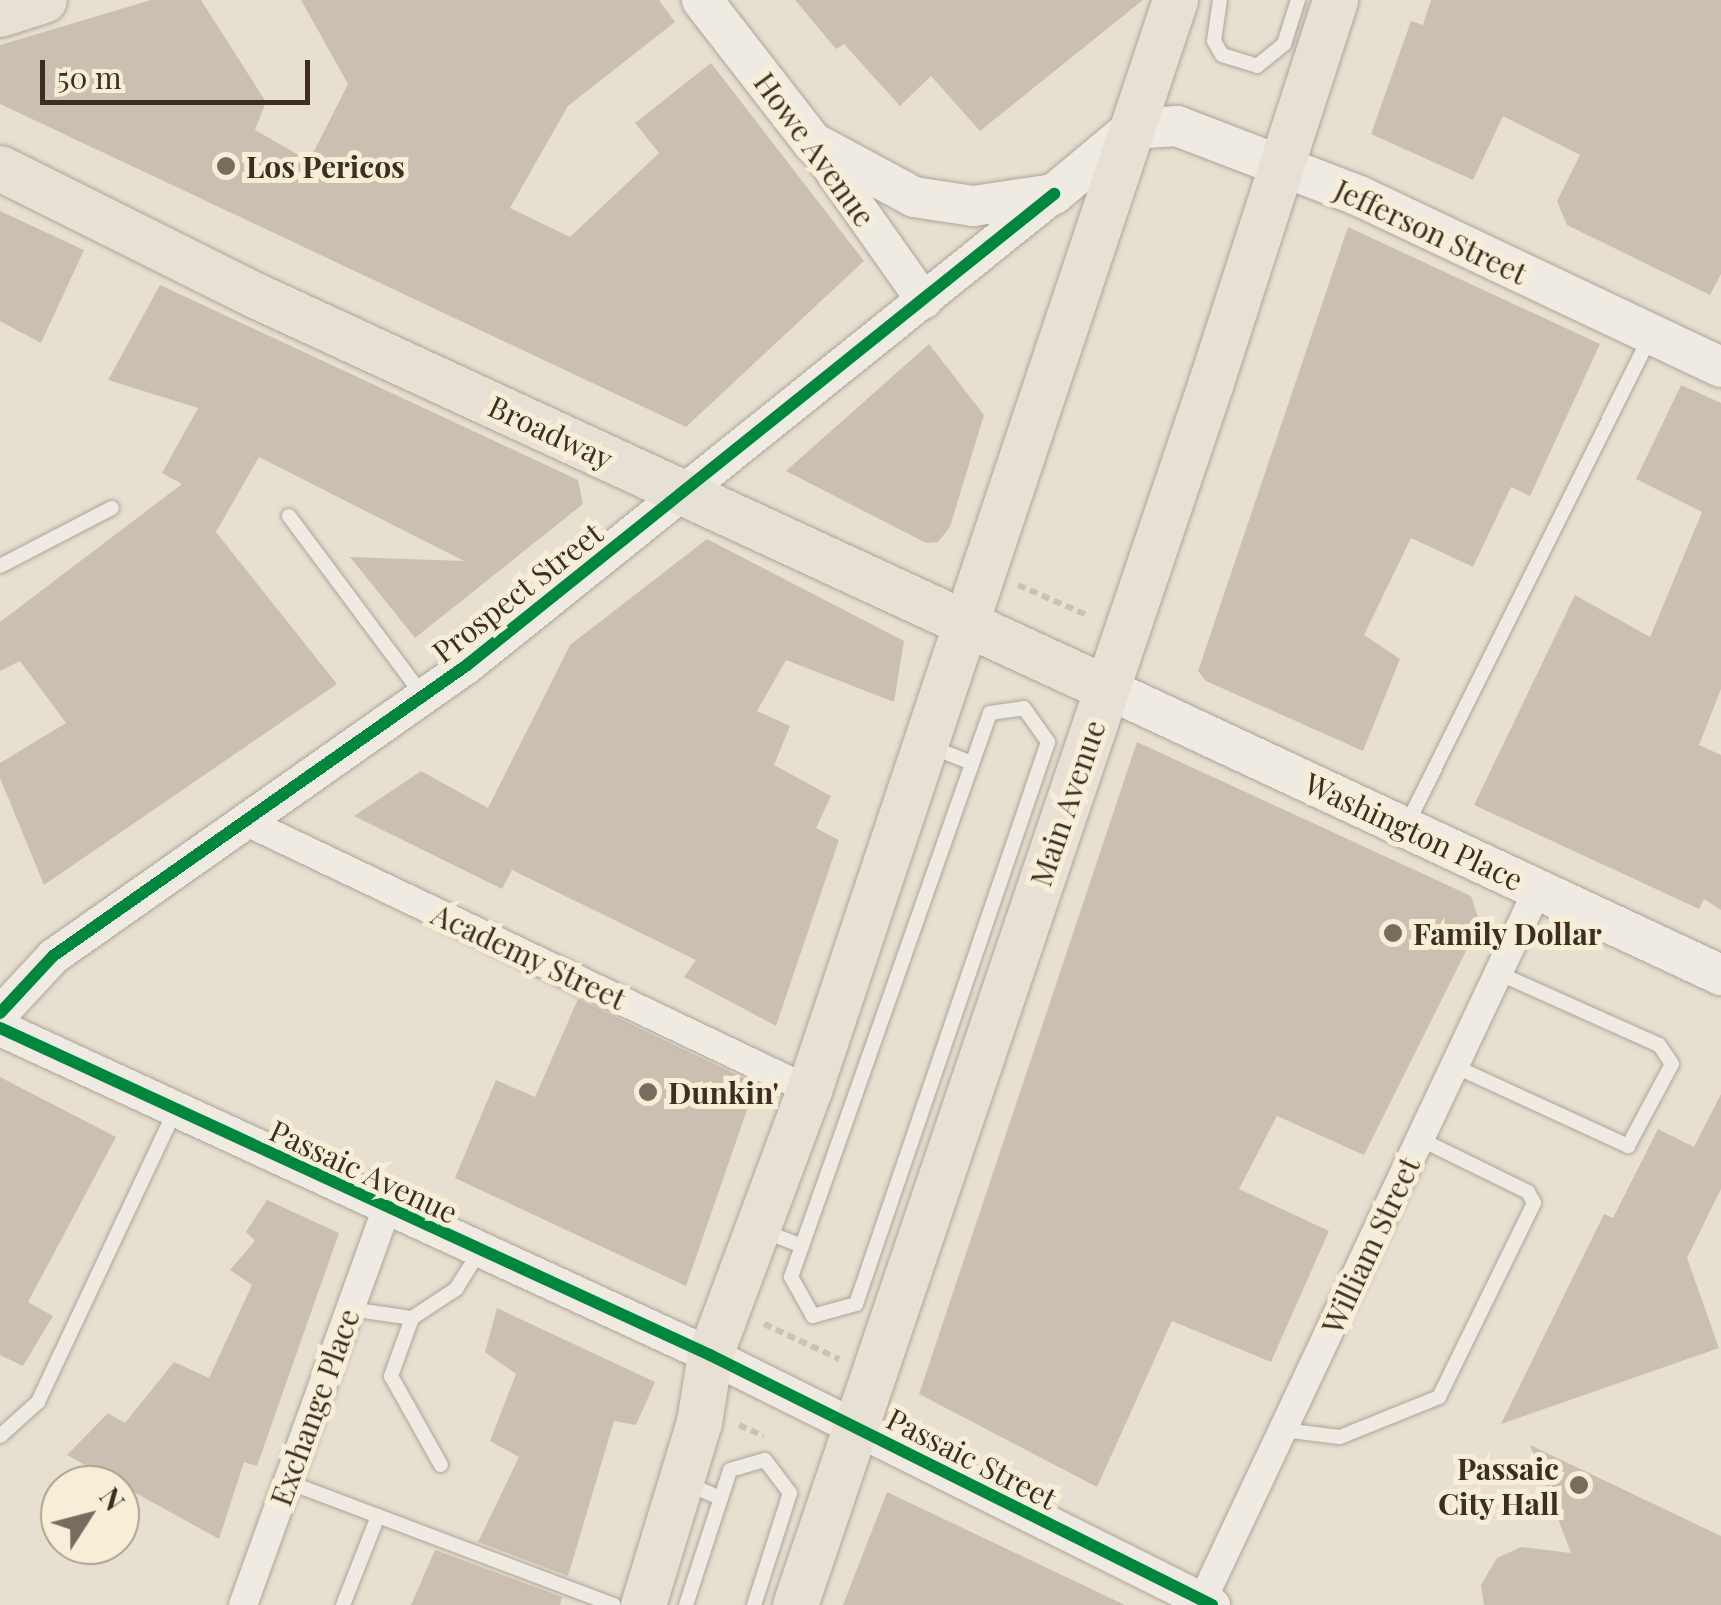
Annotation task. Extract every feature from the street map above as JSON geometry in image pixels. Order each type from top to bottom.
[{"type":"main road","points":[[0,14],[44,0]]},
{"type":"main road","name":"Howe Avenue","points":[[702,0],[812,142]]},
{"type":"main road","points":[[643,1605],[701,1490],[710,1355],[810,1090],[1174,0]]},
{"type":"main road","name":"Main Avenue","points":[[795,1605],[798,1533],[854,1426],[885,1278],[1051,791],[1106,688],[1282,163],[1313,11]]},
{"type":"main road","name":"Jefferson Street","points":[[1132,129],[1177,126],[1282,163],[1721,367]]},
{"type":"main road","name":"Prospect Street","points":[[1054,194],[1132,129]]},
{"type":"main road","points":[[812,142],[914,197],[973,206],[1054,194]]},
{"type":"main road","name":"Broadway","points":[[0,168],[257,296],[1106,688]]},
{"type":"main road","name":"Washington Place","points":[[1106,688],[1721,975]]},
{"type":"street","name":"Howe Avenue","points":[[812,142],[924,300]]},
{"type":"street","name":"Prospect Street","points":[[0,1014],[53,956],[424,697],[1054,194]]},
{"type":"street","name":"Academy Street","points":[[249,822],[810,1090]]},
{"type":"street","name":"William Street","points":[[1207,1603],[1283,1430],[1538,889]]},
{"type":"street","name":"Passaic Avenue","points":[[0,1028],[386,1210],[710,1355]]},
{"type":"street","name":"Exchange Place","points":[[243,1605],[386,1210]]},
{"type":"street","name":"Passaic Street","points":[[710,1355],[1207,1603]]},
{"type":"lane","points":[[1220,0],[1214,41],[1222,54],[1258,66],[1313,11]]},
{"type":"lane","points":[[1406,827],[1651,334]]},
{"type":"lane","points":[[0,566],[112,508]]},
{"type":"lane","points":[[288,516],[424,697]]},
{"type":"lane","points":[[885,1278],[856,1304],[812,1316],[791,1277],[990,714],[1024,708],[1048,742],[1051,791]]},
{"type":"lane","points":[[926,746],[972,763]]},
{"type":"lane","points":[[1454,1066],[1628,1146],[1672,1064],[1659,1045],[1498,973]]},
{"type":"lane","points":[[0,1436],[38,1402],[175,1110]]},
{"type":"lane","points":[[1283,1430],[1340,1437],[1440,1397],[1534,1203],[1528,1192],[1420,1139]]},
{"type":"lane","points":[[757,1229],[802,1246]]},
{"type":"lane","points":[[441,1464],[391,1376],[412,1318],[456,1289],[479,1252]]},
{"type":"lane","points":[[350,1309],[412,1318]]},
{"type":"lane","points":[[686,1605],[701,1490],[730,1470],[765,1460],[790,1493],[798,1533],[754,1605]]},
{"type":"lane","points":[[288,1482],[614,1605]]},
{"type":"lane","points":[[343,1605],[378,1516]]},
{"type":"path","points":[[1012,583],[1102,621]]},
{"type":"path","points":[[763,1324],[851,1365]]},
{"type":"building","points":[[151,0],[201,0],[266,102],[255,130],[309,161],[348,84],[301,0],[659,0],[675,22],[568,106],[510,208],[570,237],[659,153],[635,123],[711,63],[864,261],[686,427],[0,104],[0,45]]},
{"type":"building","points":[[795,0],[1143,0],[980,131],[931,76],[900,106],[844,44],[836,49]]},
{"type":"building","points":[[1431,0],[1721,0],[1721,274],[1710,295],[1567,225],[1557,201],[1580,155],[1503,116],[1473,180],[1371,134],[1411,21],[1423,25]]},
{"type":"building","points":[[0,211],[84,250],[41,343],[0,321]]},
{"type":"building","points":[[1348,227],[1600,344],[1530,496],[1511,487],[1473,567],[1411,538],[1364,635],[1400,659],[1363,751],[1206,681],[1198,671]]},
{"type":"building","points":[[160,285],[578,480],[583,504],[415,638],[350,557],[464,561],[259,457],[216,532],[337,684],[44,885],[0,778],[0,763],[66,723],[20,661],[0,671],[0,622],[182,484],[162,473],[198,408],[108,380]]},
{"type":"building","points":[[929,344],[984,415],[950,527],[938,542],[926,543],[786,471]]},
{"type":"building","points":[[1681,385],[1721,403],[1721,689],[1699,745],[1721,755],[1721,910],[1704,899],[1699,909],[1474,805],[1575,595],[1650,637],[1702,512],[1636,479]]},
{"type":"building","points":[[707,539],[904,641],[894,702],[786,660],[757,711],[790,726],[774,765],[831,796],[816,828],[839,840],[776,1026],[684,977],[696,960],[512,870],[502,889],[354,816],[421,771],[488,808],[570,645]]},
{"type":"building","points":[[1137,742],[1471,896],[1480,923],[1364,1155],[1277,1116],[1239,1189],[1329,1231],[1271,1362],[1172,1321],[1097,1487],[919,1394]]},
{"type":"building","points":[[578,999],[756,1084],[686,1286],[455,1178],[496,1080],[535,1097]]},
{"type":"building","points":[[0,1077],[116,1137],[28,1302],[53,1316],[23,1366],[0,1355]]},
{"type":"building","points":[[1721,1094],[1721,1189],[1687,1258],[1719,1348],[1501,1424],[1604,1214],[1613,1218],[1658,1129],[1694,1147]]},
{"type":"building","points":[[267,1200],[339,1233],[257,1466],[244,1462],[219,1539],[140,1495],[140,1465],[85,1465],[67,1455],[108,1413],[125,1423],[174,1362],[209,1378],[252,1285],[230,1270],[255,1241],[246,1232]]},
{"type":"building","points":[[497,1308],[655,1382],[636,1425],[614,1421],[568,1576],[478,1542],[519,1457],[490,1441],[516,1374],[485,1352]]},
{"type":"building","name":"Passaic City Hall","points":[[1530,1445],[1721,1536],[1721,1605],[1484,1605],[1481,1585],[1497,1558],[1521,1547],[1571,1553]]},
{"type":"building","points":[[887,1492],[1125,1605],[843,1605]]},
{"type":"building","points":[[435,1550],[562,1597],[560,1605],[411,1605]]},
{"type":"cycle path","points":[[0,1013],[53,956],[467,665],[1054,194]]},
{"type":"cycle path","points":[[0,1028],[710,1355],[1212,1605]]},
{"type":"place","name":"Los Pericos","points":[[226,166]]},
{"type":"place","name":"Family Dollar","points":[[1393,933]]},
{"type":"place","name":"Dunkin'","points":[[648,1092]]},
{"type":"place","name":"Passaic City Hall","points":[[1579,1485]]}]
